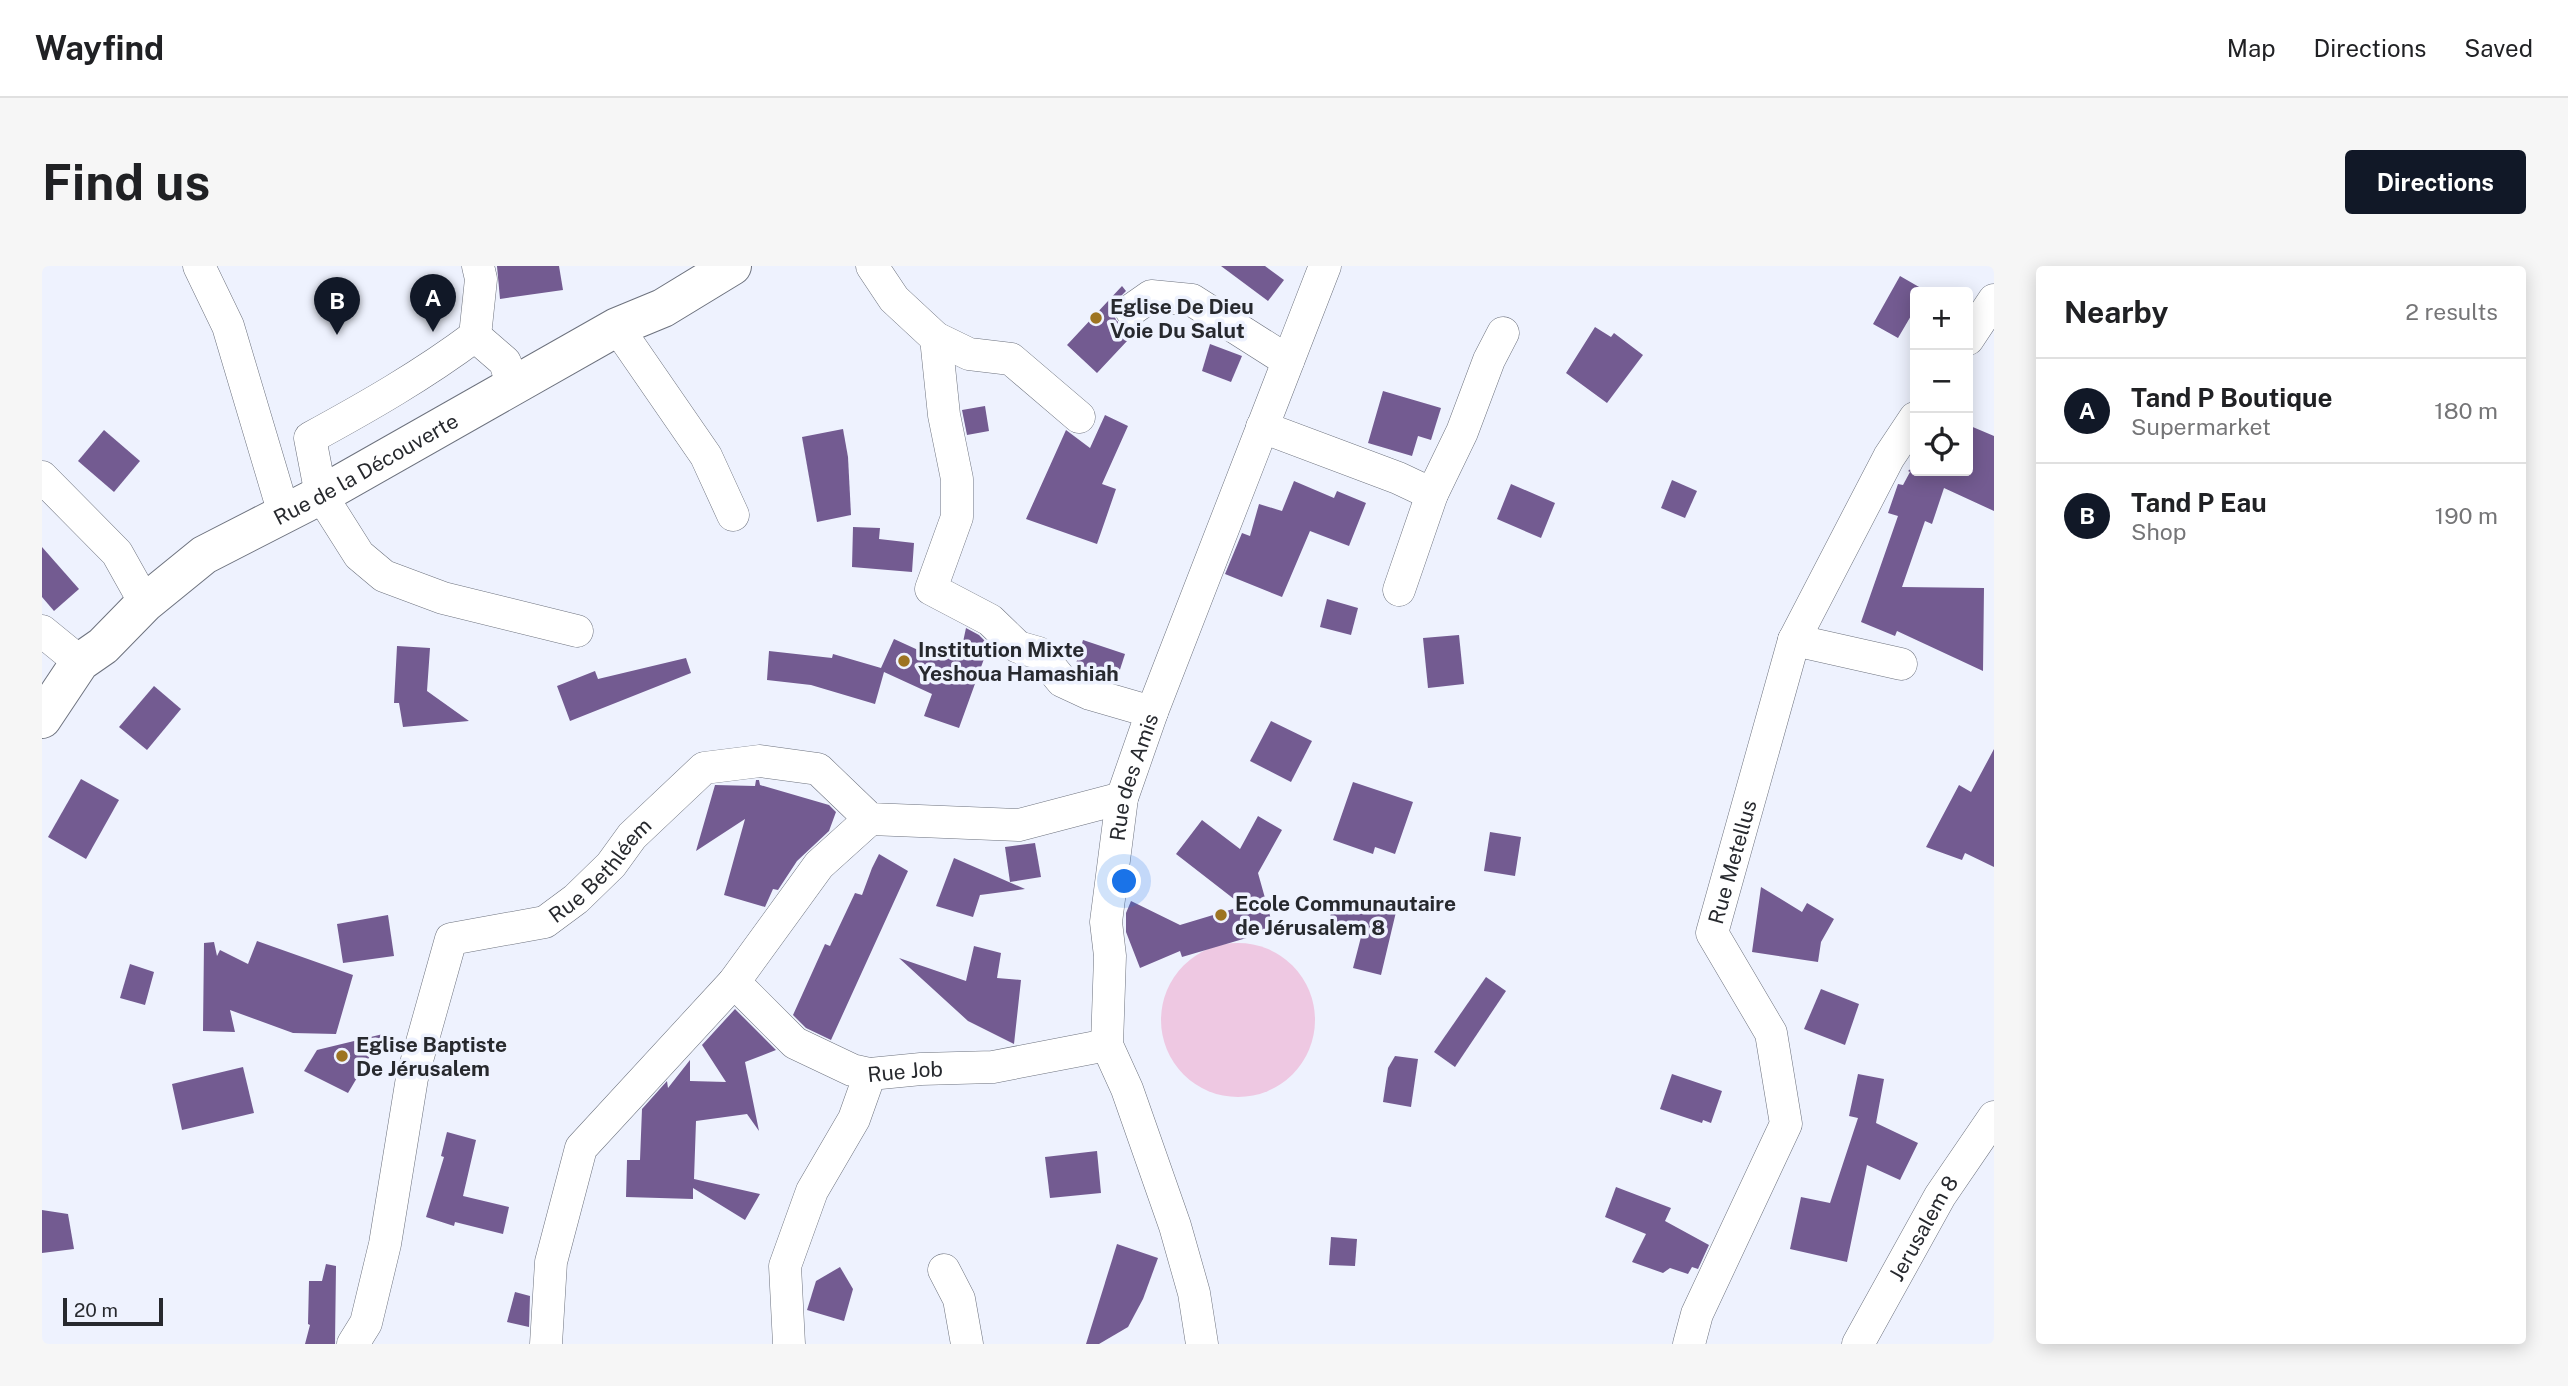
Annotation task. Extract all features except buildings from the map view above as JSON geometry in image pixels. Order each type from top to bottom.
[{"type":"street","points":[[199,266],[228,326],[284,514]]},
{"type":"street","points":[[478,266],[481,279],[475,336],[443,360],[310,438],[321,495],[359,555],[384,576],[443,598],[577,631]]},
{"type":"street","name":"Rue de la Découverte","points":[[42,719],[80,662],[103,646],[145,603],[204,555],[321,495],[617,327],[663,308],[732,266]]},
{"type":"street","points":[[872,266],[894,299],[936,338],[969,354],[1011,359],[1079,417]]},
{"type":"street","name":"Rue des Amis","points":[[1202,1344],[1194,1293],[1175,1226],[1127,1089],[1107,1045],[1111,956],[1106,922],[1122,798],[1152,712],[1325,266]]},
{"type":"street","points":[[1131,310],[1151,296],[1192,300],[1288,360]]},
{"type":"street","points":[[1973,332],[1994,300]]},
{"type":"street","points":[[617,327],[706,456],[733,515]]},
{"type":"street","points":[[1399,590],[1432,494],[1462,432],[1489,360],[1503,333]]},
{"type":"street","points":[[475,336],[505,362],[513,387]]},
{"type":"street","points":[[936,338],[944,415],[957,479],[957,517],[931,589],[990,620],[1018,647],[1039,653],[1062,681],[1090,694],[1152,712]]},
{"type":"street","name":"Rue Metellus","points":[[1689,1344],[1697,1314],[1786,1124],[1771,1033],[1712,933],[1794,640],[1889,457],[1910,426]]},
{"type":"street","points":[[1262,427],[1398,478],[1432,494]]},
{"type":"street","points":[[42,477],[117,553],[145,603]]},
{"type":"street","points":[[42,631],[80,662]]},
{"type":"street","points":[[1794,640],[1901,664]]},
{"type":"street","name":"Rue Bethléem","points":[[353,1344],[366,1323],[385,1244],[412,1078],[451,939],[545,922],[576,900],[611,865],[632,836],[704,768],[760,761],[818,769],[870,819]]},
{"type":"street","points":[[547,1344],[551,1262],[581,1148],[734,982],[819,864],[870,819],[1019,825],[1122,798]]},
{"type":"street","name":"Rue Job","points":[[734,982],[794,1043],[852,1070],[870,1074],[993,1066],[1107,1045]]},
{"type":"street","points":[[789,1344],[785,1266],[812,1191],[854,1119],[870,1074]]},
{"type":"street","name":"Jerusalem 8","points":[[1858,1344],[1940,1196],[1994,1117]]},
{"type":"street","points":[[944,1270],[960,1299],[967,1344]]},
{"type":"shaded area","points":[[1238,943],[1267,949],[1292,966],[1309,991],[1315,1020],[1309,1049],[1292,1074],[1267,1091],[1238,1097],[1209,1091],[1184,1074],[1167,1049],[1161,1020],[1167,991],[1184,966],[1209,949]]},
{"type":"place","name":"Eglise De Dieu Voie Du Salut","points":[[1096,318]]},
{"type":"place","name":"Tand P Boutique","points":[[433,332]]},
{"type":"place","name":"Tand P Eau","points":[[337,335]]},
{"type":"place","name":"Institution Mixte Yeshoua Hamashiah","points":[[904,661]]},
{"type":"place","name":"Ecole Communautaire de Jérusalem 8","points":[[1221,915]]},
{"type":"place","name":"Eglise Baptiste De Jérusalem","points":[[342,1056]]}]
